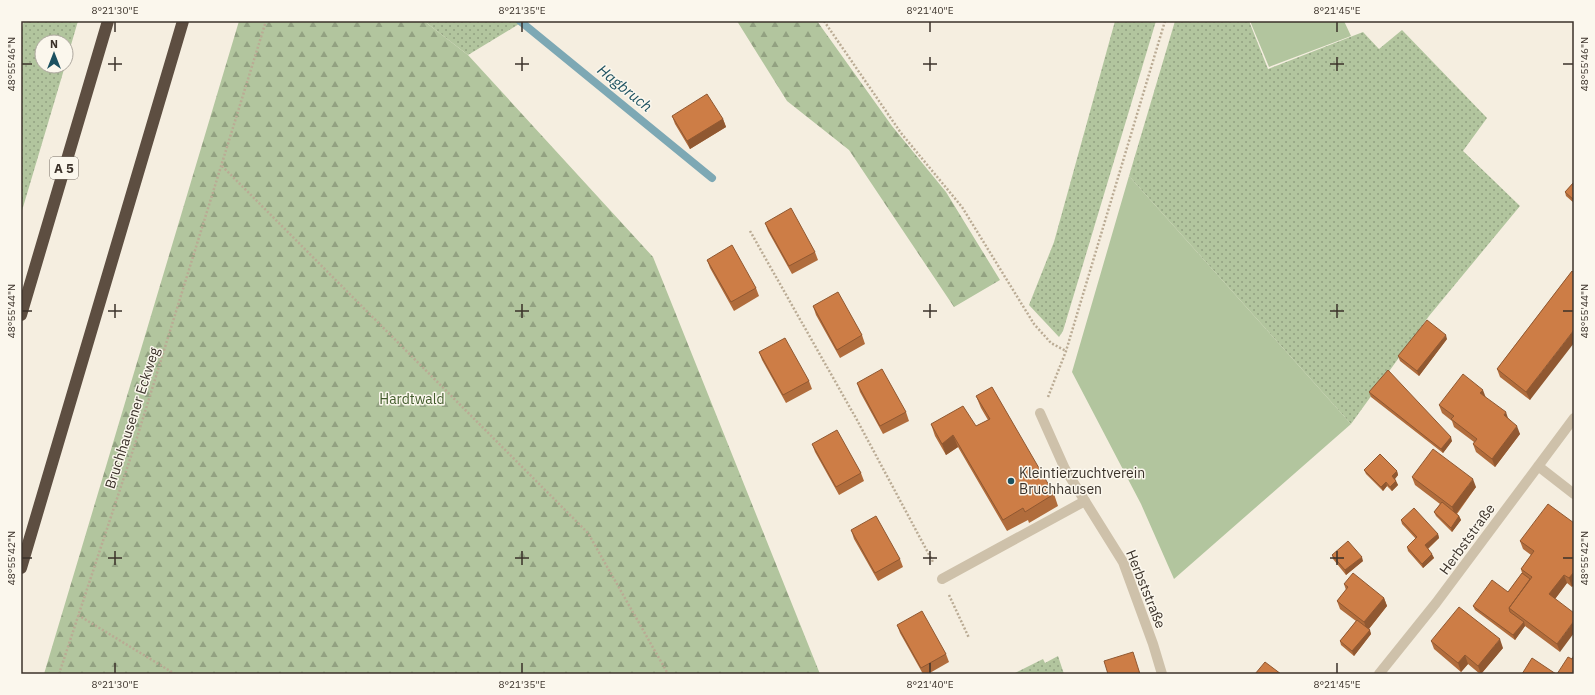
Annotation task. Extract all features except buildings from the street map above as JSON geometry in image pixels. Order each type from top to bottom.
[{"type":"highway","name":"A 5","points":[[21,315],[108,21]]},
{"type":"highway","points":[[21,568],[183,21]]},
{"type":"street","name":"Herbststraße","points":[[1040,413],[1065,469],[1123,562],[1153,644],[1162,674]]},
{"type":"street","name":"Herbststraße","points":[[1379,674],[1436,603],[1574,418]]},
{"type":"street","points":[[1538,466],[1574,494]]},
{"type":"street","points":[[942,579],[1085,501]]},
{"type":"path","name":"Bruchhausener Eckweg","points":[[59,674],[135,444],[266,21]]},
{"type":"path","points":[[824,21],[901,133],[962,207],[1034,324],[1051,343],[1066,351]]},
{"type":"path","points":[[1040,413],[1050,394],[1066,351],[1165,21]]},
{"type":"path","points":[[222,166],[588,533],[668,674]]},
{"type":"path","points":[[750,231],[872,447],[942,579],[969,638]]},
{"type":"path","points":[[78,615],[175,674]]},
{"type":"green space","points":[[24,21],[78,21],[74,35],[34,34],[34,74],[63,74],[21,214],[21,31]]},
{"type":"green space","name":"Hardtwald","points":[[239,21],[424,21],[468,55],[653,257],[820,674],[44,674]]},
{"type":"green space","points":[[424,21],[524,21],[468,55]]},
{"type":"green space","points":[[737,21],[817,21],[892,126],[946,192],[1000,280],[954,307],[849,150],[787,101]]},
{"type":"green space","points":[[1115,21],[1156,21],[1063,331],[1059,337],[1029,305],[1054,242]]},
{"type":"green space","points":[[1175,21],[1249,21],[1268,69],[1363,32],[1379,49],[1402,30],[1487,118],[1463,151],[1520,206],[1429,316],[1351,424],[1129,176]]},
{"type":"green space","points":[[1250,21],[1344,21],[1351,36],[1269,67]]},
{"type":"green space","points":[[1129,176],[1351,424],[1174,579],[1141,504],[1072,372]]},
{"type":"green space","points":[[1058,656],[1064,674],[1013,674],[1043,659],[1045,663]]},
{"type":"waterway","name":"Hagbruch","points":[[520,21],[712,178]]},
{"type":"place","name":"Kleintierzuchtverein Bruchhausen","points":[[1011,481]]}]
